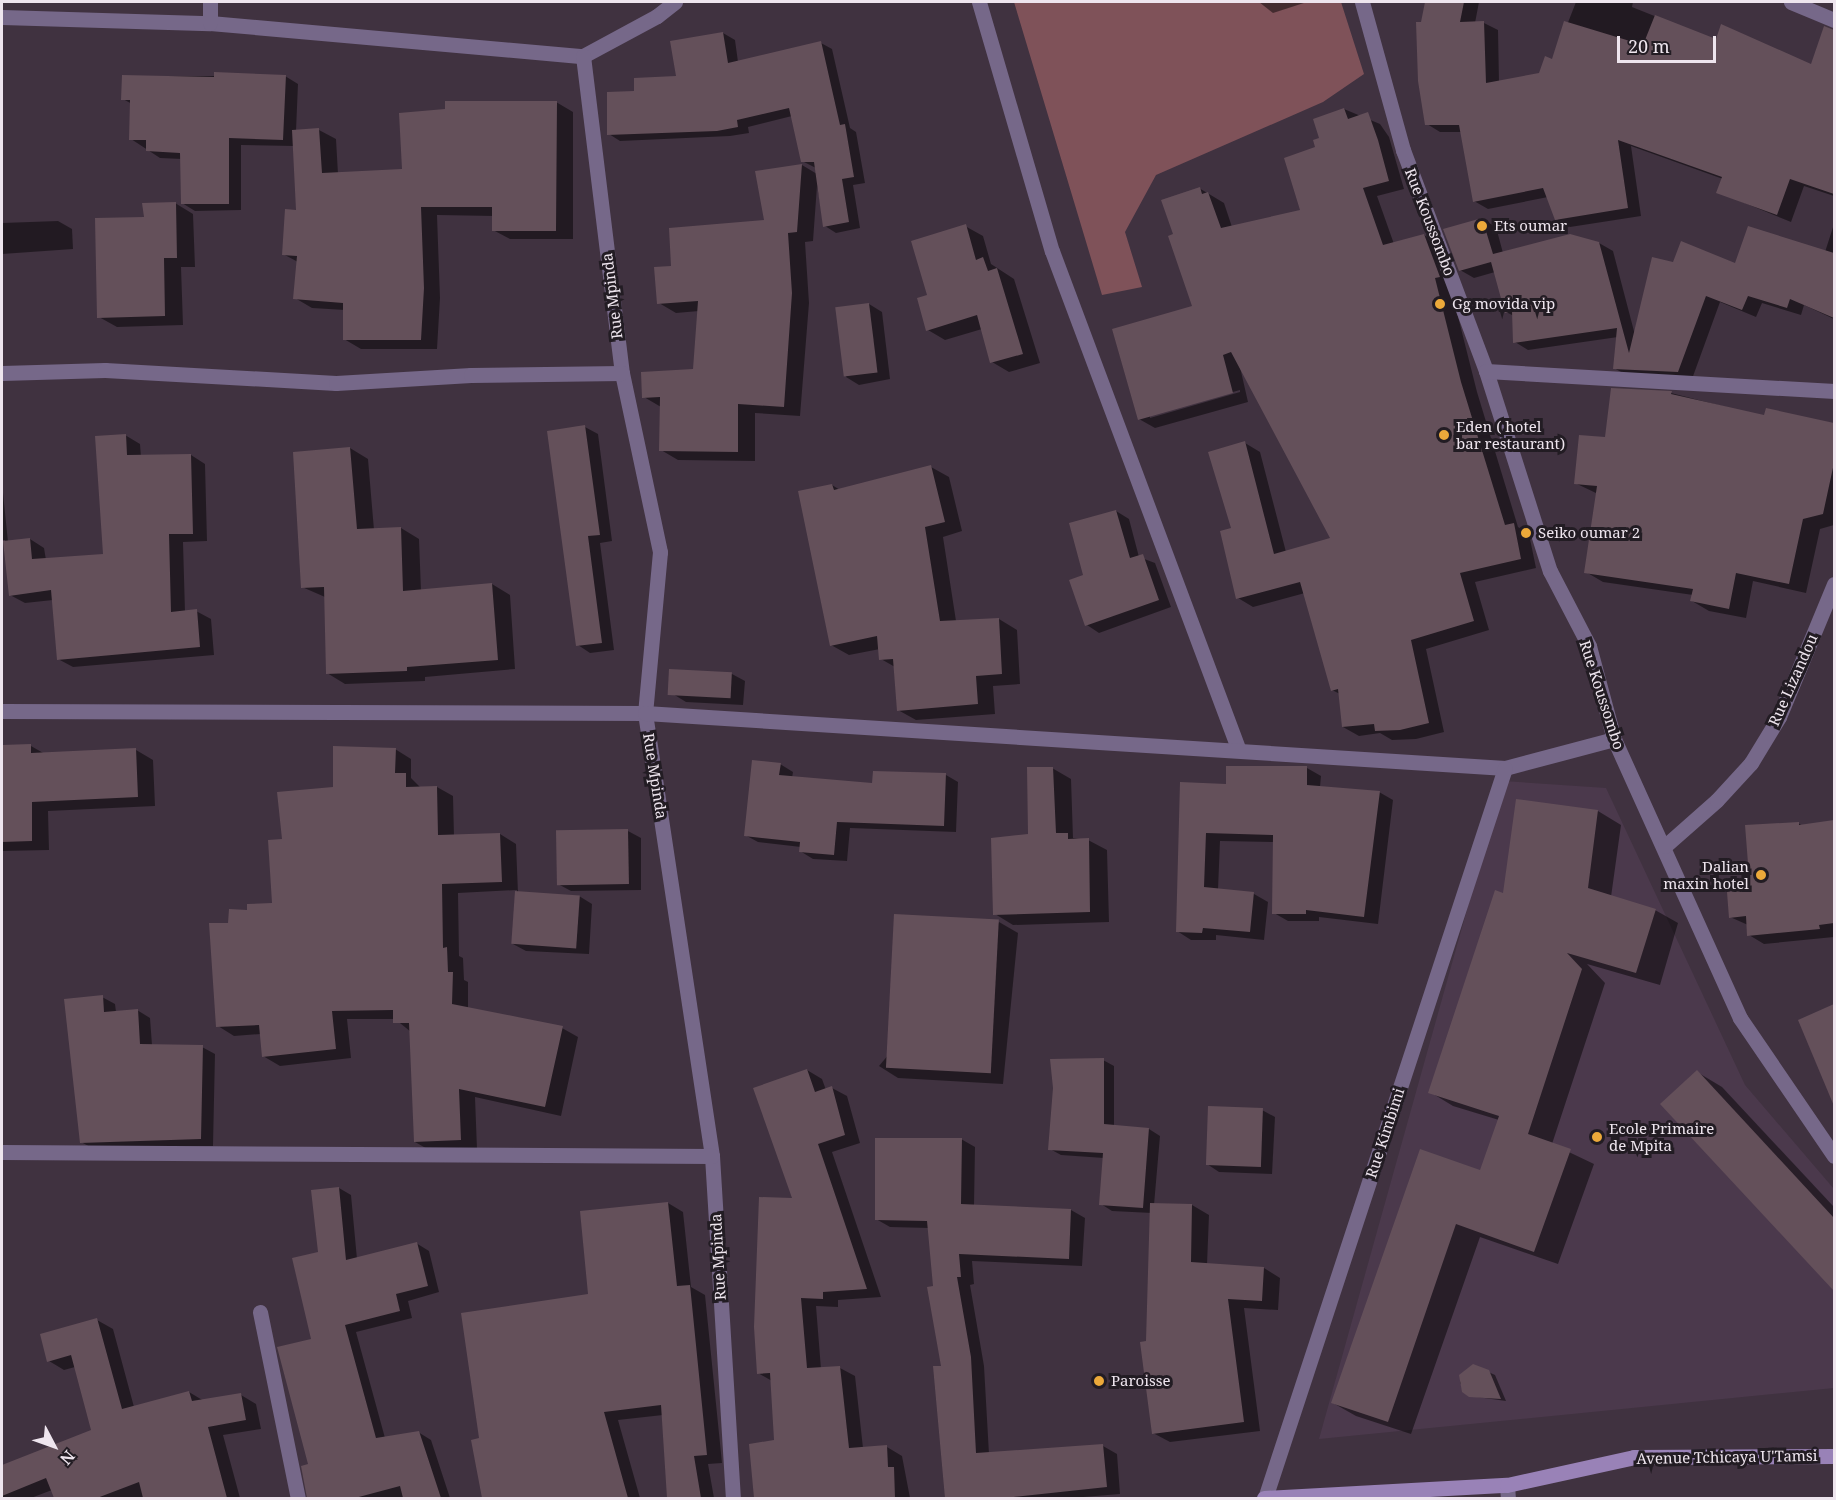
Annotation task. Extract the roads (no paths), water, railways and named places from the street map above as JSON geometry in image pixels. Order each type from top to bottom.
[{"type":"street","points":[[210,2],[210,23]]},
{"type":"street","points":[[2,17],[210,23],[583,56],[657,16],[675,2]]},
{"type":"street","points":[[979,2],[1052,251],[1238,748]]},
{"type":"street","name":"Rue Koussombo","points":[[1362,2],[1403,150],[1486,371],[1550,571],[1589,646],[1614,740],[1665,846],[1740,1018],[1834,1156]]},
{"type":"street","points":[[1791,2],[1834,20]]},
{"type":"street","name":"Rue Mpinda","points":[[583,56],[622,373],[660,552],[645,713],[712,1156],[733,1498]]},
{"type":"street","points":[[2,374],[105,370],[336,383],[471,375],[622,373]]},
{"type":"street","points":[[1486,371],[1834,391]]},
{"type":"street","name":"Rue Lizandou","points":[[1665,846],[1717,800],[1751,763],[1779,717],[1834,584]]},
{"type":"street","points":[[2,711],[645,713],[1238,748],[1505,768],[1614,740]]},
{"type":"street","name":"Rue Kimbimi","points":[[1264,1498],[1505,768]]},
{"type":"street","points":[[2,1152],[712,1156]]},
{"type":"street","points":[[260,1312],[298,1498]]},
{"type":"street","name":"Avenue Tchicaya U'Tamsi","points":[[1264,1498],[1508,1492],[1634,1457],[1834,1456]]},
{"type":"place","name":"Ets oumar","points":[[1482,226]]},
{"type":"place","name":"Gg movida vip","points":[[1440,304]]},
{"type":"place","name":"Eden ( hotel bar restaurant)","points":[[1444,435]]},
{"type":"place","name":"Seiko oumar 2","points":[[1526,533]]},
{"type":"place","name":"Dalian maxin hotel","points":[[1761,875]]},
{"type":"place","name":"Ecole Primaire de Mpita","points":[[1597,1137]]},
{"type":"place","name":"Paroisse","points":[[1099,1381]]}]
